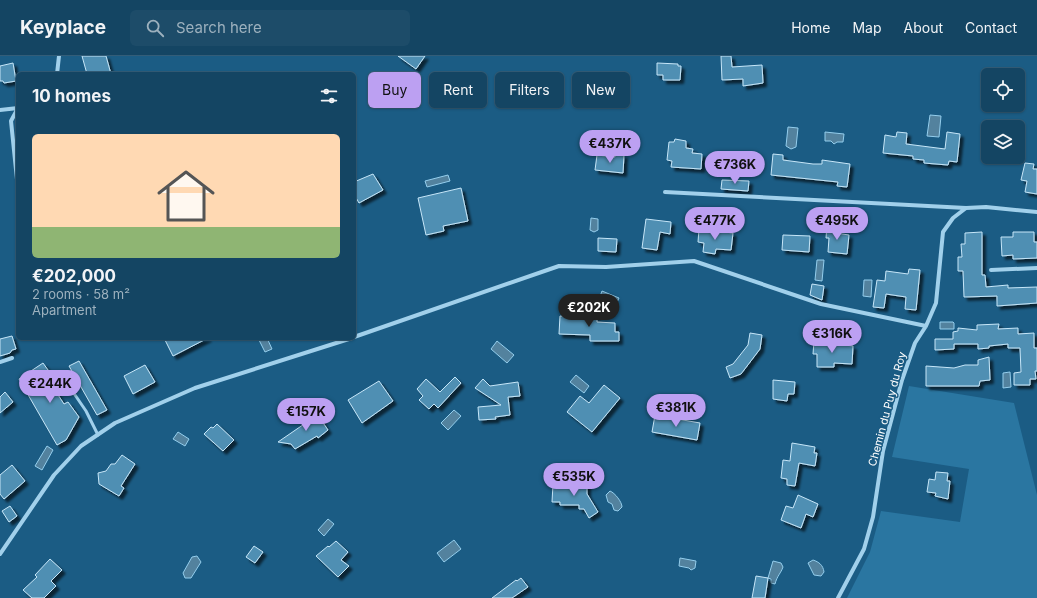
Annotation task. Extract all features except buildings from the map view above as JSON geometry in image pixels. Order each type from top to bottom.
[{"type":"street","points":[[57,72],[59,56]]},
{"type":"street","points":[[0,110],[16,108]]},
{"type":"street","points":[[16,113],[12,122],[16,167]]},
{"type":"street","points":[[665,192],[966,208],[1000,208],[1037,212]]},
{"type":"street","name":"Chemin du Puy du Roy","points":[[838,598],[864,549],[873,517],[883,451],[902,380],[915,343],[926,326],[936,303],[943,232],[953,218],[966,208]]},
{"type":"street","points":[[356,337],[483,294],[559,266],[606,267],[694,260],[821,304],[926,326]]},
{"type":"street","points":[[991,270],[1037,268]]},
{"type":"street","points":[[0,554],[54,475],[82,446],[115,423],[195,388],[347,340]]},
{"type":"street","points":[[0,362],[12,358]]},
{"type":"lane","points":[[73,392],[86,411],[98,435]]},
{"type":"shaded area","points":[[930,115],[941,116],[939,137],[927,136]]},
{"type":"shaded area","points":[[788,127],[798,128],[796,147],[791,149],[786,146]]},
{"type":"shaded area","points":[[825,132],[844,134],[843,142],[837,142],[834,144],[831,141],[825,141]]},
{"type":"shaded area","points":[[448,175],[450,181],[427,187],[425,181]]},
{"type":"shaded area","points":[[591,218],[598,219],[598,230],[594,232],[590,230]]},
{"type":"shaded area","points":[[817,260],[824,260],[822,281],[815,280]]},
{"type":"shaded area","points":[[864,280],[872,280],[871,297],[863,296]]},
{"type":"shaded area","points":[[602,291],[619,298],[614,309],[612,308],[613,305],[599,299]]},
{"type":"shaded area","points":[[940,322],[953,322],[954,329],[940,329]]},
{"type":"shaded area","points":[[259,340],[268,340],[272,349],[265,352]]},
{"type":"shaded area","points":[[497,341],[514,355],[507,363],[491,349]]},
{"type":"shaded area","points":[[1010,372],[1011,387],[1003,388],[1003,373]]},
{"type":"shaded area","points":[[576,375],[589,386],[584,393],[570,382]]},
{"type":"shaded area","points":[[909,386],[1014,403],[1037,495],[1037,598],[847,598],[870,552],[881,511],[960,522],[969,469],[892,457]]},
{"type":"shaded area","points":[[454,410],[461,416],[448,430],[441,423]]},
{"type":"shaded area","points":[[178,432],[189,439],[185,446],[173,439]]},
{"type":"shaded area","points":[[47,446],[53,450],[42,470],[35,466]]},
{"type":"shaded area","points":[[610,491],[621,503],[622,507],[618,511],[614,510],[612,504],[608,502],[606,495]]},
{"type":"shaded area","points":[[328,519],[334,524],[324,536],[318,530]]},
{"type":"shaded area","points":[[454,540],[461,549],[444,562],[437,553]]},
{"type":"shaded area","points":[[197,556],[201,562],[191,578],[185,578],[183,573],[192,557]]},
{"type":"shaded area","points":[[680,558],[696,561],[695,568],[691,570],[689,568],[679,566]]},
{"type":"shaded area","points":[[813,560],[823,567],[824,572],[821,576],[814,575],[808,563]]},
{"type":"shaded area","points":[[773,561],[781,563],[783,567],[775,584],[771,583],[771,579],[768,578]]}]
